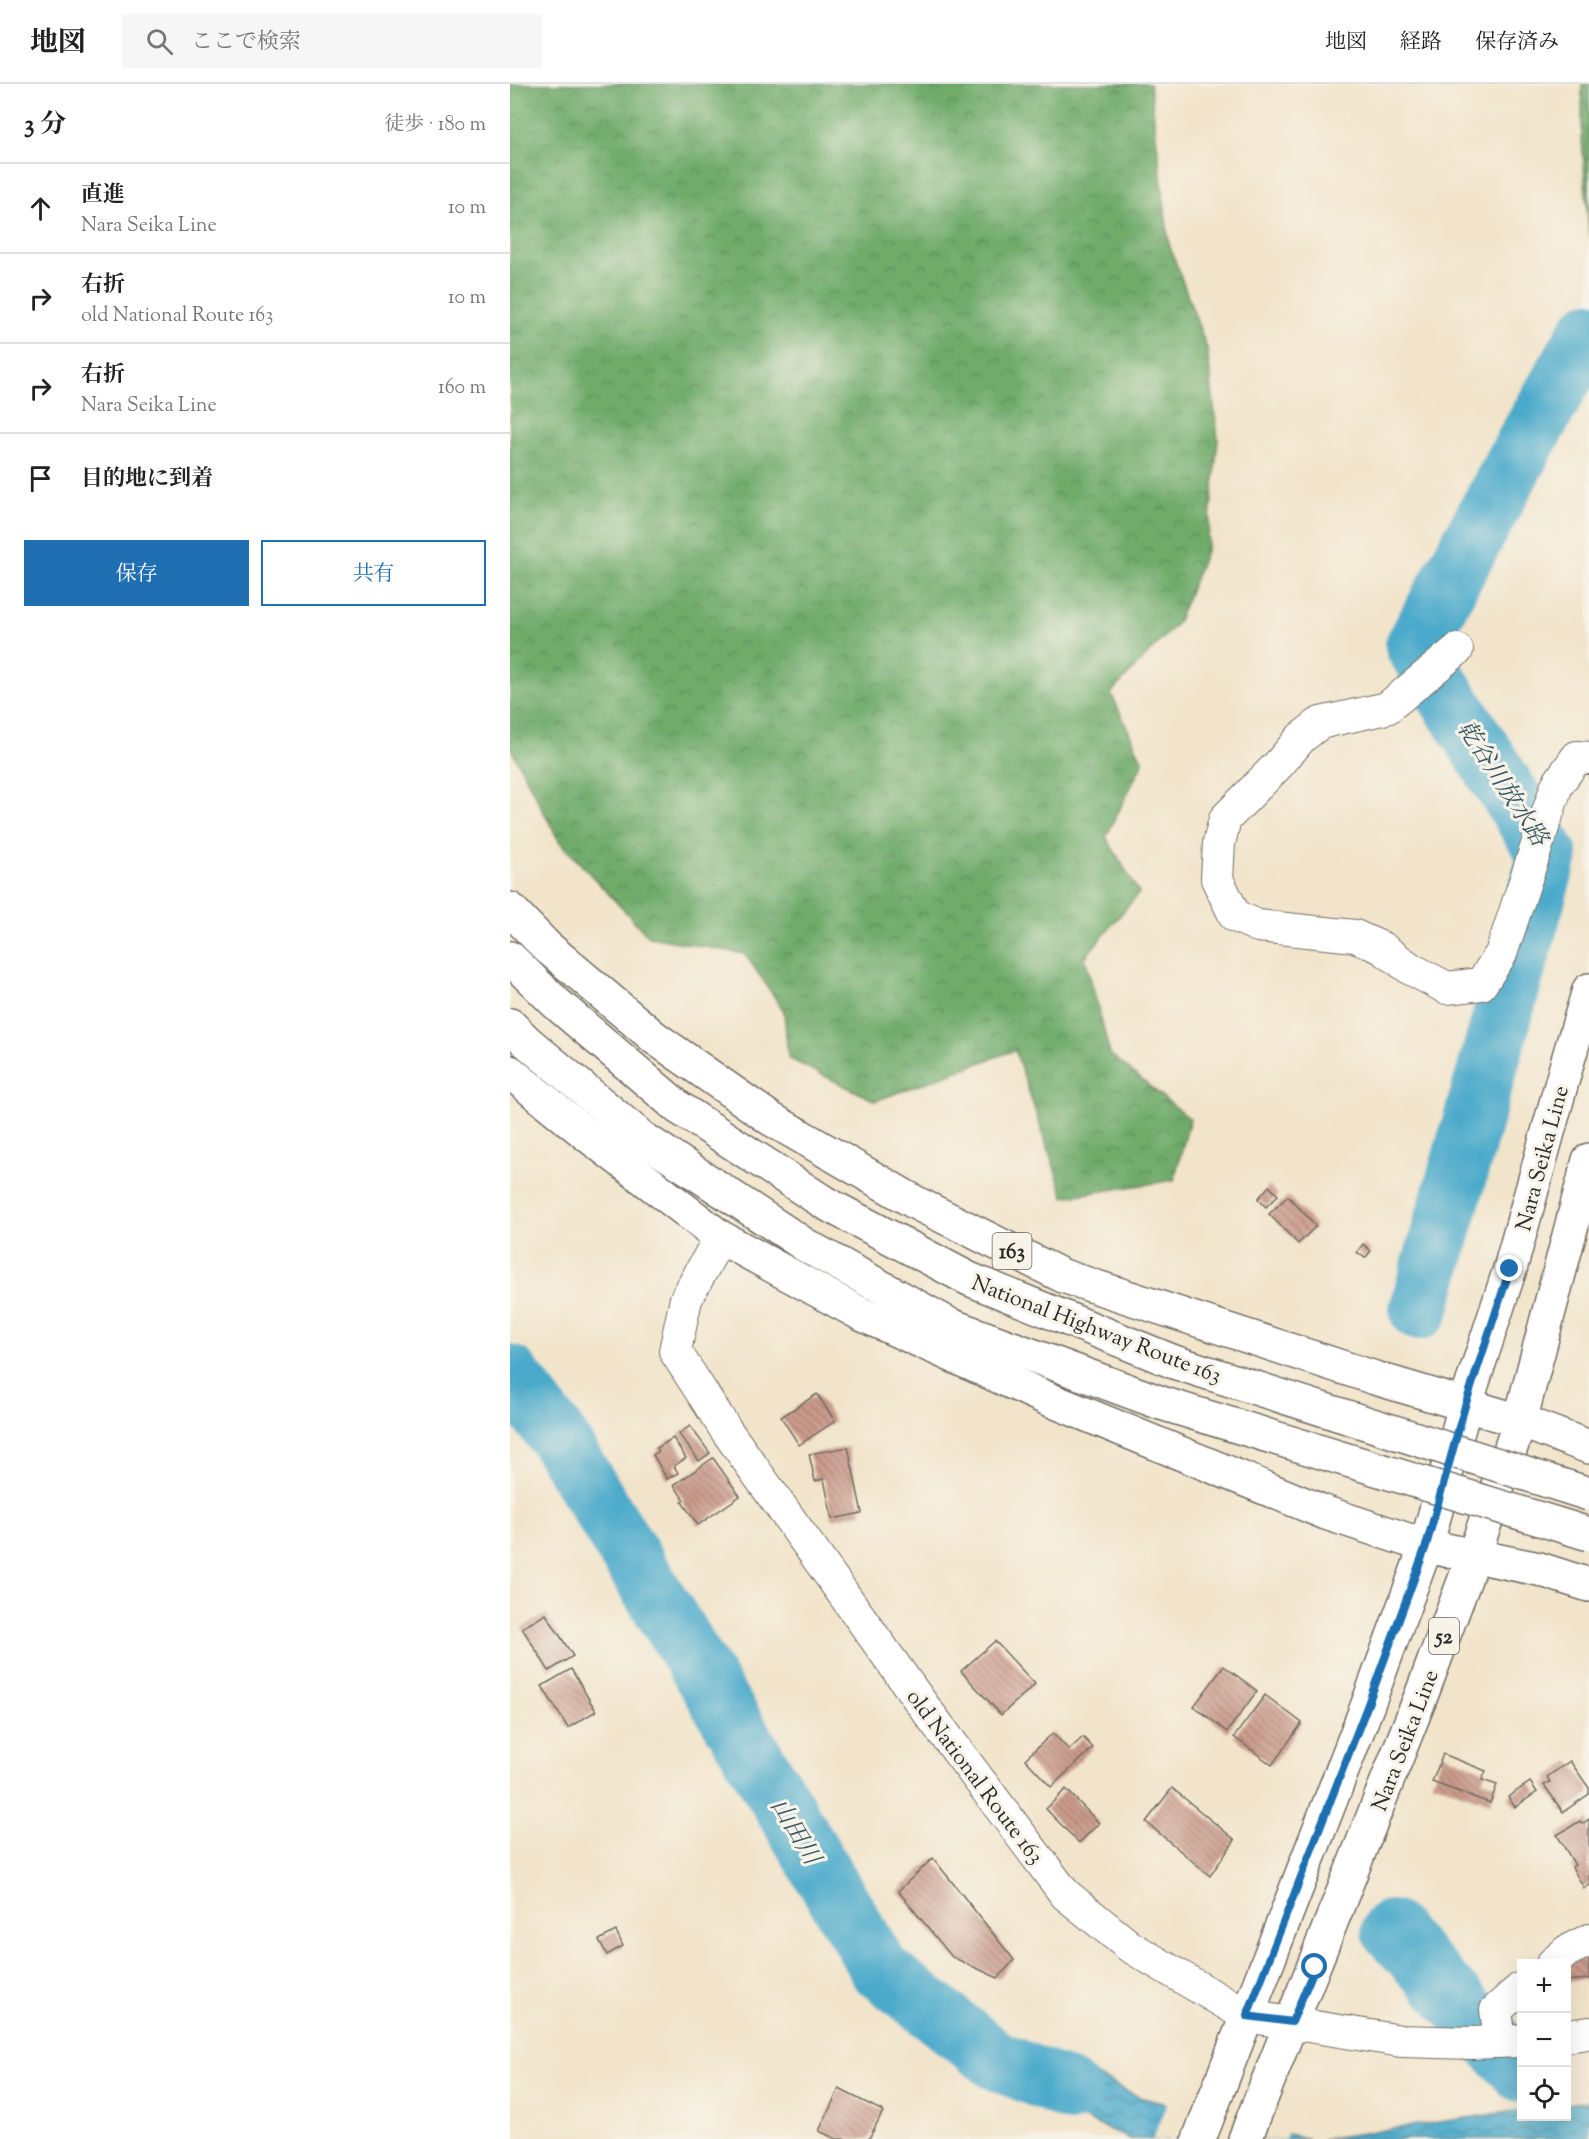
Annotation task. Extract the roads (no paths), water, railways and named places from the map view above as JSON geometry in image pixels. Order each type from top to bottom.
[{"type":"main road","name":"163","points":[[510,909],[546,946],[655,1038],[771,1119],[918,1204],[1063,1276],[1364,1375],[1520,1421],[1589,1447]]},
{"type":"main road","name":"National Highway Route 163","points":[[510,958],[556,1003],[679,1108],[825,1203],[969,1279],[1174,1362],[1589,1494]]},
{"type":"main road","name":"Nara Seika Line","points":[[1199,2139],[1368,1704],[1426,1546],[1465,1406],[1510,1269],[1589,990]]},
{"type":"main road","name":"National Highway Route 163","points":[[510,1025],[641,1137],[805,1245],[950,1325],[1161,1403],[1589,1534]]},
{"type":"main road","points":[[510,1072],[720,1237],[861,1314],[1046,1398],[1326,1513],[1426,1546],[1539,1569],[1589,1586]]},
{"type":"main road","name":"Nara Seika Line","points":[[1245,2139],[1422,1696],[1474,1556],[1520,1421],[1589,1160]]},
{"type":"street","points":[[1456,650],[1387,708],[1320,723],[1300,738],[1279,764],[1224,819],[1219,843],[1217,879],[1235,916],[1258,926],[1355,936],[1382,948],[1411,969],[1447,988],[1481,984],[1501,954],[1557,785],[1577,757],[1589,758]]},
{"type":"street","name":"old National Route 163","points":[[720,1237],[686,1299],[675,1351],[726,1430],[922,1704],[1065,1894],[1129,1946],[1247,2016],[1401,2042],[1498,2042]]},
{"type":"street","points":[[1558,1959],[1589,1940]]},
{"type":"street","points":[[1498,2042],[1496,2010],[1517,1992]]},
{"type":"street","points":[[1571,2035],[1589,2033]]},
{"type":"water","points":[[996,2060],[1095,2075],[1139,2097],[1309,2139],[1131,2139],[1017,2090]]},
{"type":"water","points":[[1589,2101],[1589,2139],[1322,2139],[1517,2111],[1517,2121],[1571,2121],[1571,2103]]},
{"type":"waterway","name":"乾谷川放水路","points":[[1419,1310],[1548,855],[1415,646],[1589,332]]},
{"type":"waterway","name":"山田川","points":[[510,1375],[557,1436],[772,1787],[880,1970],[996,2060],[1072,2092]]},
{"type":"waterway","name":"乾谷川放水路","points":[[1391,1930],[1517,2068]]}]
